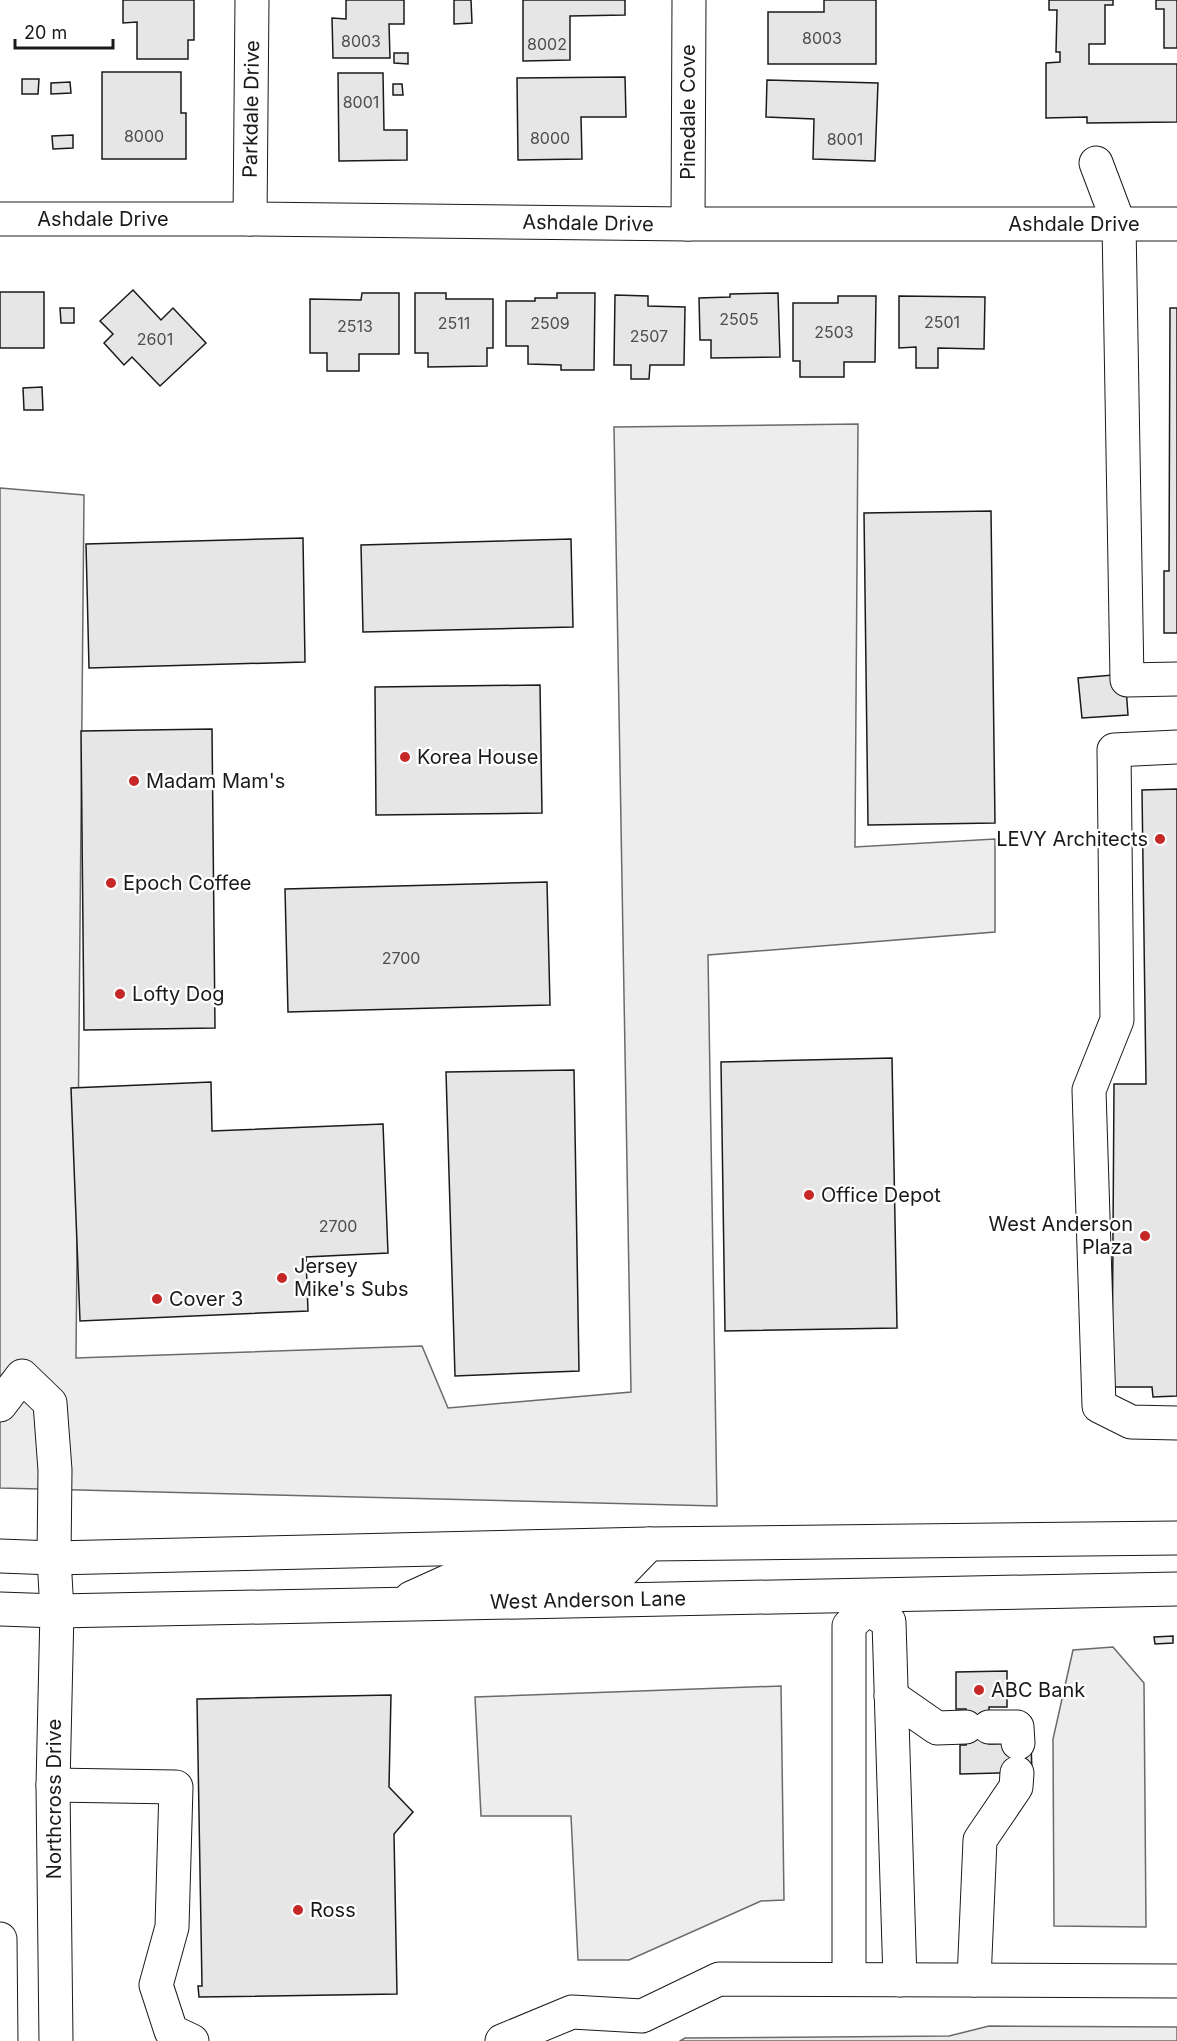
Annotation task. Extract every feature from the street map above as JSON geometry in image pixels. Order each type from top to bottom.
[{"type":"main road","name":"Parkdale Drive","points":[[250,219],[252,0]]},
{"type":"main road","name":"Pinedale Cove","points":[[688,224],[689,0]]},
{"type":"main road","points":[[1096,163],[1119,224],[1127,680],[1177,679]]},
{"type":"main road","name":"Ashdale Drive","points":[[0,219],[250,219],[688,224],[1177,224]]},
{"type":"main road","points":[[1177,747],[1114,750],[1117,1020],[1089,1090],[1099,1406],[1131,1422],[1177,1423]]},
{"type":"main road","name":"Northcross Drive","points":[[0,1405],[22,1376],[50,1403],[55,1470],[54,1558],[57,1611],[53,1785],[56,2041]]},
{"type":"main road","points":[[0,1556],[54,1558],[649,1544],[1177,1538]]},
{"type":"main road","points":[[849,1979],[849,1626],[867,1601],[863,1542]]},
{"type":"main road","points":[[398,1604],[453,1579],[618,1576],[649,1544]]},
{"type":"main road","name":"West Anderson Lane","points":[[0,1609],[57,1611],[398,1604],[867,1601],[1177,1589]]},
{"type":"main road","points":[[867,1601],[889,1623],[900,1980]]},
{"type":"main road","points":[[891,1696],[937,1728],[1017,1727],[1016,1787],[980,1840],[974,1980]]},
{"type":"main road","points":[[53,1785],[176,1787],[172,1927],[156,1984],[171,2031],[192,2041]]},
{"type":"main road","points":[[0,1940],[1,2041]]},
{"type":"main road","points":[[502,2041],[572,2012],[642,2016],[719,1979],[1177,1981]]},
{"type":"shaded area","points":[[858,424],[855,847],[995,839],[995,932],[708,955],[717,1506],[0,1488],[0,488],[84,495],[76,1358],[422,1346],[448,1408],[631,1392],[614,427]]},
{"type":"shaded area","points":[[1113,1647],[1144,1683],[1146,1927],[1054,1926],[1053,1739],[1073,1650]]},
{"type":"shaded area","points":[[781,1686],[784,1900],[761,1901],[629,1960],[578,1960],[571,1816],[481,1816],[475,1697]]},
{"type":"shaded area","points":[[989,2026],[1177,2027],[1177,2041],[680,2041],[685,2038],[949,2036]]},
{"type":"building","points":[[123,0],[194,0],[194,40],[188,40],[188,59],[137,59],[137,22],[123,23]]},
{"type":"building","points":[[346,0],[404,0],[404,24],[389,24],[390,58],[333,58],[332,18],[346,19]]},
{"type":"building","points":[[454,0],[471,0],[472,23],[454,24]]},
{"type":"building","points":[[523,0],[625,0],[625,15],[570,16],[570,60],[523,61]]},
{"type":"building","points":[[824,0],[876,0],[876,64],[768,64],[768,12],[824,12]]},
{"type":"building","points":[[1049,0],[1113,0],[1113,5],[1105,5],[1105,44],[1089,44],[1089,64],[1177,64],[1177,122],[1087,123],[1087,117],[1046,118],[1046,63],[1060,62],[1060,52],[1056,52],[1057,10],[1049,10]]},
{"type":"building","points":[[1156,0],[1177,0],[1177,48],[1164,48],[1164,9],[1156,9]]},
{"type":"building","points":[[394,53],[408,53],[408,64],[394,63]]},
{"type":"building","points":[[102,72],[181,72],[181,113],[186,113],[186,159],[102,159]]},
{"type":"building","points":[[338,73],[383,73],[384,130],[407,130],[407,160],[339,161]]},
{"type":"building","points":[[625,77],[626,117],[581,117],[582,159],[518,160],[517,78]]},
{"type":"building","points":[[22,79],[39,79],[38,94],[22,94]]},
{"type":"building","points":[[767,80],[878,83],[875,161],[813,159],[814,119],[766,117]]},
{"type":"building","points":[[70,82],[71,93],[51,94],[51,83]]},
{"type":"building","points":[[393,84],[402,84],[403,95],[393,95]]},
{"type":"building","points":[[73,135],[73,148],[53,149],[52,136]]},
{"type":"building","points":[[133,290],[161,320],[173,308],[206,343],[160,386],[132,357],[124,365],[104,343],[113,334],[100,321]]},
{"type":"building","points":[[0,292],[44,292],[44,348],[0,348]]},
{"type":"building","points":[[362,293],[399,293],[399,354],[359,354],[359,371],[327,371],[327,353],[310,353],[310,299],[361,300]]},
{"type":"building","points":[[415,293],[446,293],[446,299],[493,299],[493,348],[487,348],[487,366],[428,367],[428,353],[415,353]]},
{"type":"building","points":[[557,293],[595,293],[594,370],[561,370],[561,365],[528,364],[528,346],[506,346],[506,301],[557,298]]},
{"type":"building","points":[[778,293],[780,357],[711,358],[711,340],[700,340],[699,298],[730,297],[730,294]]},
{"type":"building","points":[[615,295],[648,296],[648,306],[685,307],[684,365],[650,365],[649,379],[631,379],[631,365],[614,365]]},
{"type":"building","points":[[838,296],[876,296],[875,362],[844,362],[844,377],[800,377],[800,361],[793,361],[793,303],[838,303]]},
{"type":"building","points":[[899,296],[985,297],[984,349],[938,348],[938,368],[916,368],[916,347],[899,348]]},
{"type":"building","points":[[60,308],[74,308],[74,323],[61,323]]},
{"type":"building","points":[[1170,308],[1177,308],[1177,633],[1164,633],[1164,571],[1169,571]]},
{"type":"building","points":[[42,387],[43,410],[24,410],[23,388]]},
{"type":"building","points":[[991,511],[995,823],[868,825],[864,513]]},
{"type":"building","points":[[303,538],[305,662],[89,668],[86,544]]},
{"type":"building","points":[[571,539],[573,627],[363,632],[361,545]]},
{"type":"building","points":[[1125,674],[1128,715],[1082,718],[1078,678]]},
{"type":"building","points":[[540,685],[542,813],[376,815],[375,687]]},
{"type":"building","points":[[212,729],[215,1028],[84,1030],[81,731]]},
{"type":"building","name":"West Anderson Plaza","points":[[1177,789],[1177,1396],[1153,1397],[1152,1387],[1112,1387],[1114,1084],[1146,1084],[1142,790]]},
{"type":"building","points":[[547,882],[550,1005],[288,1012],[285,889]]},
{"type":"building","name":"Office Depot","points":[[892,1058],[897,1328],[725,1331],[721,1062]]},
{"type":"building","points":[[574,1070],[579,1371],[455,1376],[446,1072]]},
{"type":"building","points":[[211,1082],[212,1131],[383,1124],[388,1253],[306,1257],[308,1311],[80,1321],[71,1088]]},
{"type":"building","points":[[1173,1636],[1173,1643],[1155,1644],[1154,1637]]},
{"type":"building","points":[[1007,1671],[1007,1707],[989,1707],[989,1744],[1031,1743],[1032,1772],[960,1774],[960,1745],[966,1745],[966,1709],[956,1709],[956,1672]]},
{"type":"building","name":"Ross","points":[[391,1695],[389,1787],[413,1812],[394,1834],[397,1994],[199,1997],[198,1986],[202,1986],[197,1699]]},
{"type":"place","name":"Korea House","points":[[405,757]]},
{"type":"place","name":"Madam Mam's","points":[[134,781]]},
{"type":"place","name":"LEVY Architects","points":[[1160,839]]},
{"type":"place","name":"Epoch Coffee","points":[[111,883]]},
{"type":"place","name":"Lofty Dog","points":[[120,994]]},
{"type":"place","name":"Office Depot","points":[[809,1195]]},
{"type":"place","name":"West Anderson Plaza","points":[[1145,1236]]},
{"type":"place","name":"Jersey Mike's Subs","points":[[282,1278]]},
{"type":"place","name":"Cover 3","points":[[157,1299]]},
{"type":"place","name":"ABC Bank","points":[[979,1690]]},
{"type":"place","name":"Ross","points":[[298,1910]]}]
